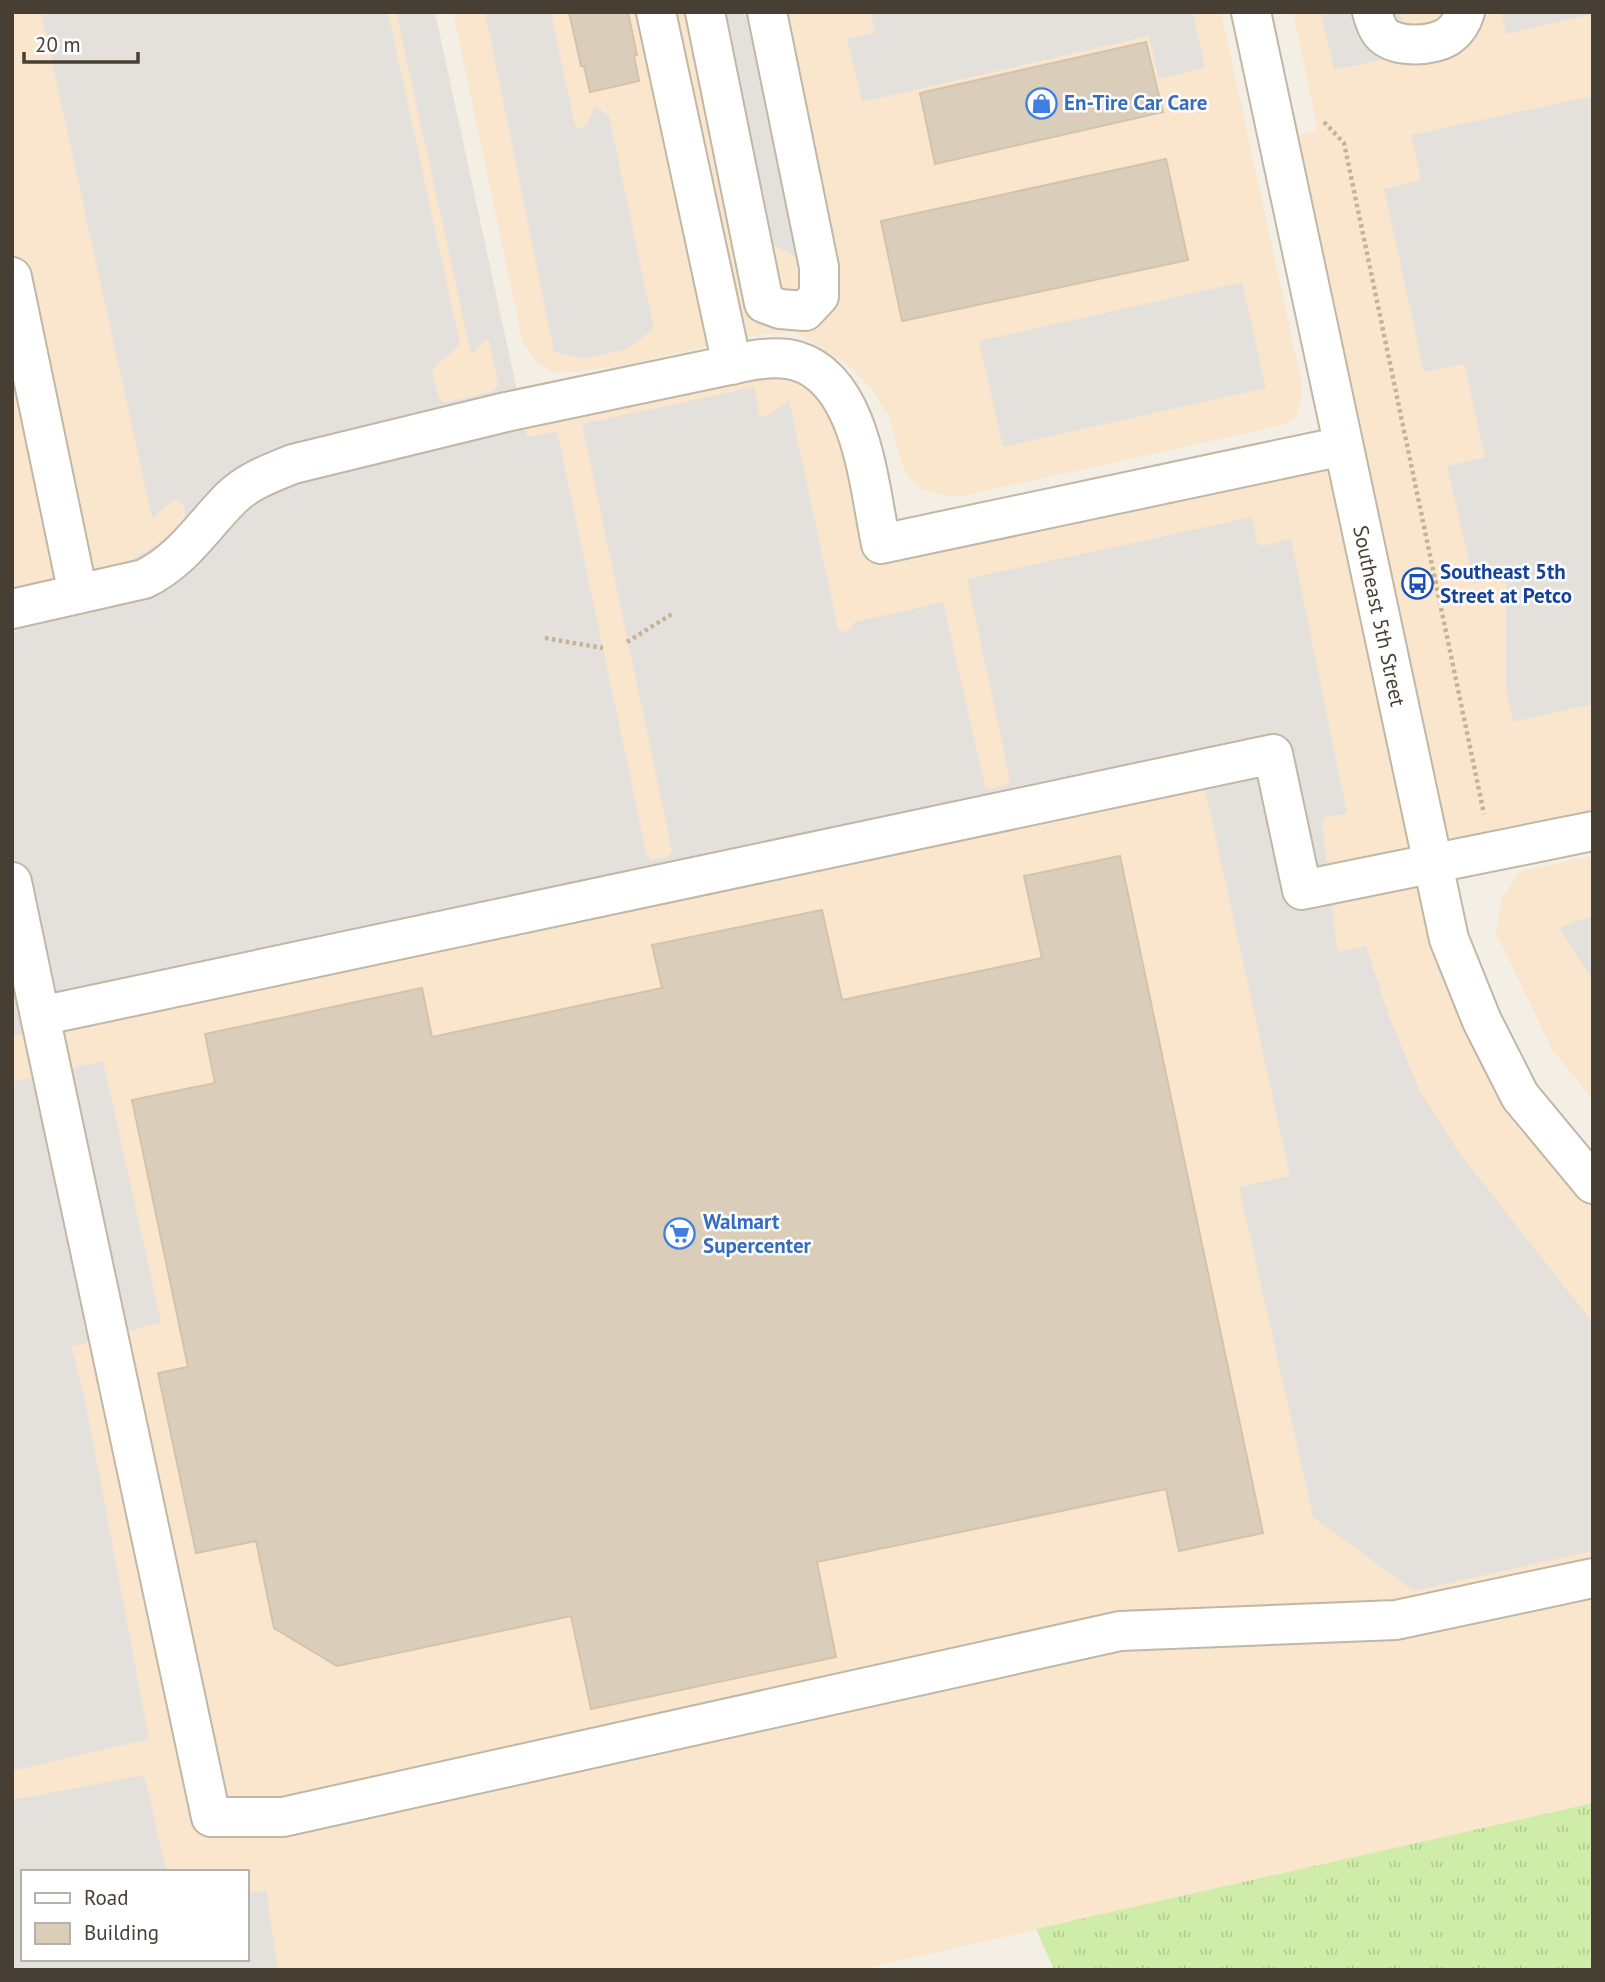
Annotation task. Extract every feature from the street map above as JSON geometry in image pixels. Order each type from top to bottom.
[{"type":"street","points":[[656,12],[732,365]]},
{"type":"street","points":[[705,12],[764,303],[780,309],[805,311],[819,296],[819,267],[767,12]]},
{"type":"street","name":"Southeast 5th Street","points":[[1251,12],[1449,939],[1482,1021],[1520,1096],[1593,1184]]},
{"type":"street","points":[[1372,12],[1382,34],[1399,44],[1415,45],[1448,37],[1462,23],[1465,12]]},
{"type":"street","points":[[12,277],[78,594]]},
{"type":"street","points":[[12,609],[144,579],[159,572],[179,556],[232,497],[261,476],[293,464],[493,415],[754,359],[778,358],[797,361],[819,372],[838,390],[856,427],[881,544],[1343,446]]},
{"type":"street","points":[[40,1016],[1273,754],[1302,890],[1593,831]]},
{"type":"street","points":[[12,882],[211,1817],[283,1817],[1120,1631],[1396,1620],[1593,1578]]},
{"type":"path","points":[[1324,122],[1344,143],[1485,821]]},
{"type":"path","points":[[627,642],[672,614]]},
{"type":"path","points":[[545,638],[603,648]]},
{"type":"shaded area","points":[[12,12],[418,12],[506,412],[561,402],[819,372],[881,543],[1343,446],[1278,141],[1318,130],[1293,12],[1593,12],[1593,831],[1432,864],[1449,939],[1593,1184],[1593,1803],[859,1970],[12,1970]]},
{"type":"shaded area","points":[[41,12],[388,12],[460,344],[432,370],[439,398],[444,403],[494,391],[498,382],[489,341],[485,340],[471,354],[396,12],[435,12],[527,437],[557,431],[647,856],[652,860],[668,857],[672,851],[582,424],[754,387],[759,415],[766,417],[789,400],[838,629],[845,633],[855,622],[943,602],[985,786],[989,789],[1007,784],[1010,780],[967,579],[1252,517],[1257,543],[1263,546],[1291,539],[1347,813],[1325,818],[1322,824],[1337,948],[1340,952],[1366,946],[1390,1019],[1420,1091],[1460,1154],[1593,1323],[1593,1551],[1414,1591],[1313,1517],[1239,1187],[1290,1176],[1204,785],[12,1036],[12,634],[172,535],[184,522],[185,511],[182,503],[175,499],[152,518]]},
{"type":"shaded area","points":[[453,12],[1221,12],[1301,380],[1301,402],[1296,416],[1289,422],[1270,428],[963,496],[941,495],[921,489],[905,473],[889,417],[872,389],[848,365],[795,332],[763,334],[625,365],[555,373],[541,366],[523,342]]},
{"type":"shaded area","points":[[485,12],[551,12],[575,126],[582,129],[587,125],[595,106],[609,116],[654,329],[626,349],[584,359],[554,352]]},
{"type":"shaded area","points":[[692,12],[739,12],[756,21],[808,263],[736,226]]},
{"type":"shaded area","points":[[871,12],[1193,12],[1205,68],[1159,79],[1149,36],[862,102],[847,39],[875,33]]},
{"type":"shaded area","points":[[1321,12],[1414,12],[1401,15],[1409,54],[1334,70]]},
{"type":"shaded area","points":[[1501,12],[1593,12],[1593,14],[1506,34]]},
{"type":"shaded area","points":[[1593,96],[1593,704],[1513,722],[1506,690],[1504,577],[1474,584],[1447,466],[1485,457],[1464,364],[1424,372],[1384,189],[1421,180],[1411,135]]},
{"type":"shaded area","points":[[1242,282],[1266,388],[1003,447],[979,341]]},
{"type":"shaded area","points":[[1593,856],[1593,1100],[1553,1051],[1496,933],[1502,899],[1520,871]]},
{"type":"shaded area","points":[[1593,915],[1593,981],[1559,928]]},
{"type":"shaded area","points":[[103,1061],[161,1322],[71,1347],[84,1394],[149,1739],[12,1771],[12,1082]]},
{"type":"shaded area","points":[[144,1775],[167,1870],[21,1870],[21,1961],[248,1961],[248,1894],[266,1890],[278,1970],[12,1970],[12,1800]]},
{"type":"green space","points":[[1593,1803],[1593,1970],[1054,1970],[1036,1929]]},
{"type":"building","points":[[569,12],[628,12],[637,55],[634,56],[639,81],[590,92],[584,66],[581,66]]},
{"type":"building","name":"En-Tire Car Care","points":[[1146,42],[1163,112],[935,164],[920,93]]},
{"type":"building","points":[[1166,159],[1188,260],[902,321],[881,221]]},
{"type":"building","name":"Walmart Supercenter","points":[[1120,856],[1263,1533],[1179,1551],[1166,1489],[817,1562],[836,1657],[591,1709],[571,1616],[337,1666],[274,1628],[256,1541],[196,1553],[158,1373],[188,1367],[132,1100],[215,1083],[205,1034],[422,988],[432,1037],[662,988],[652,945],[822,910],[842,1000],[1042,958],[1024,876]]},
{"type":"place","name":"En-Tire Car Care","points":[[1041,103]]},
{"type":"place","name":"Southeast 5th Street at Petco","points":[[1417,584]]},
{"type":"place","name":"Walmart Supercenter","points":[[680,1234]]}]
